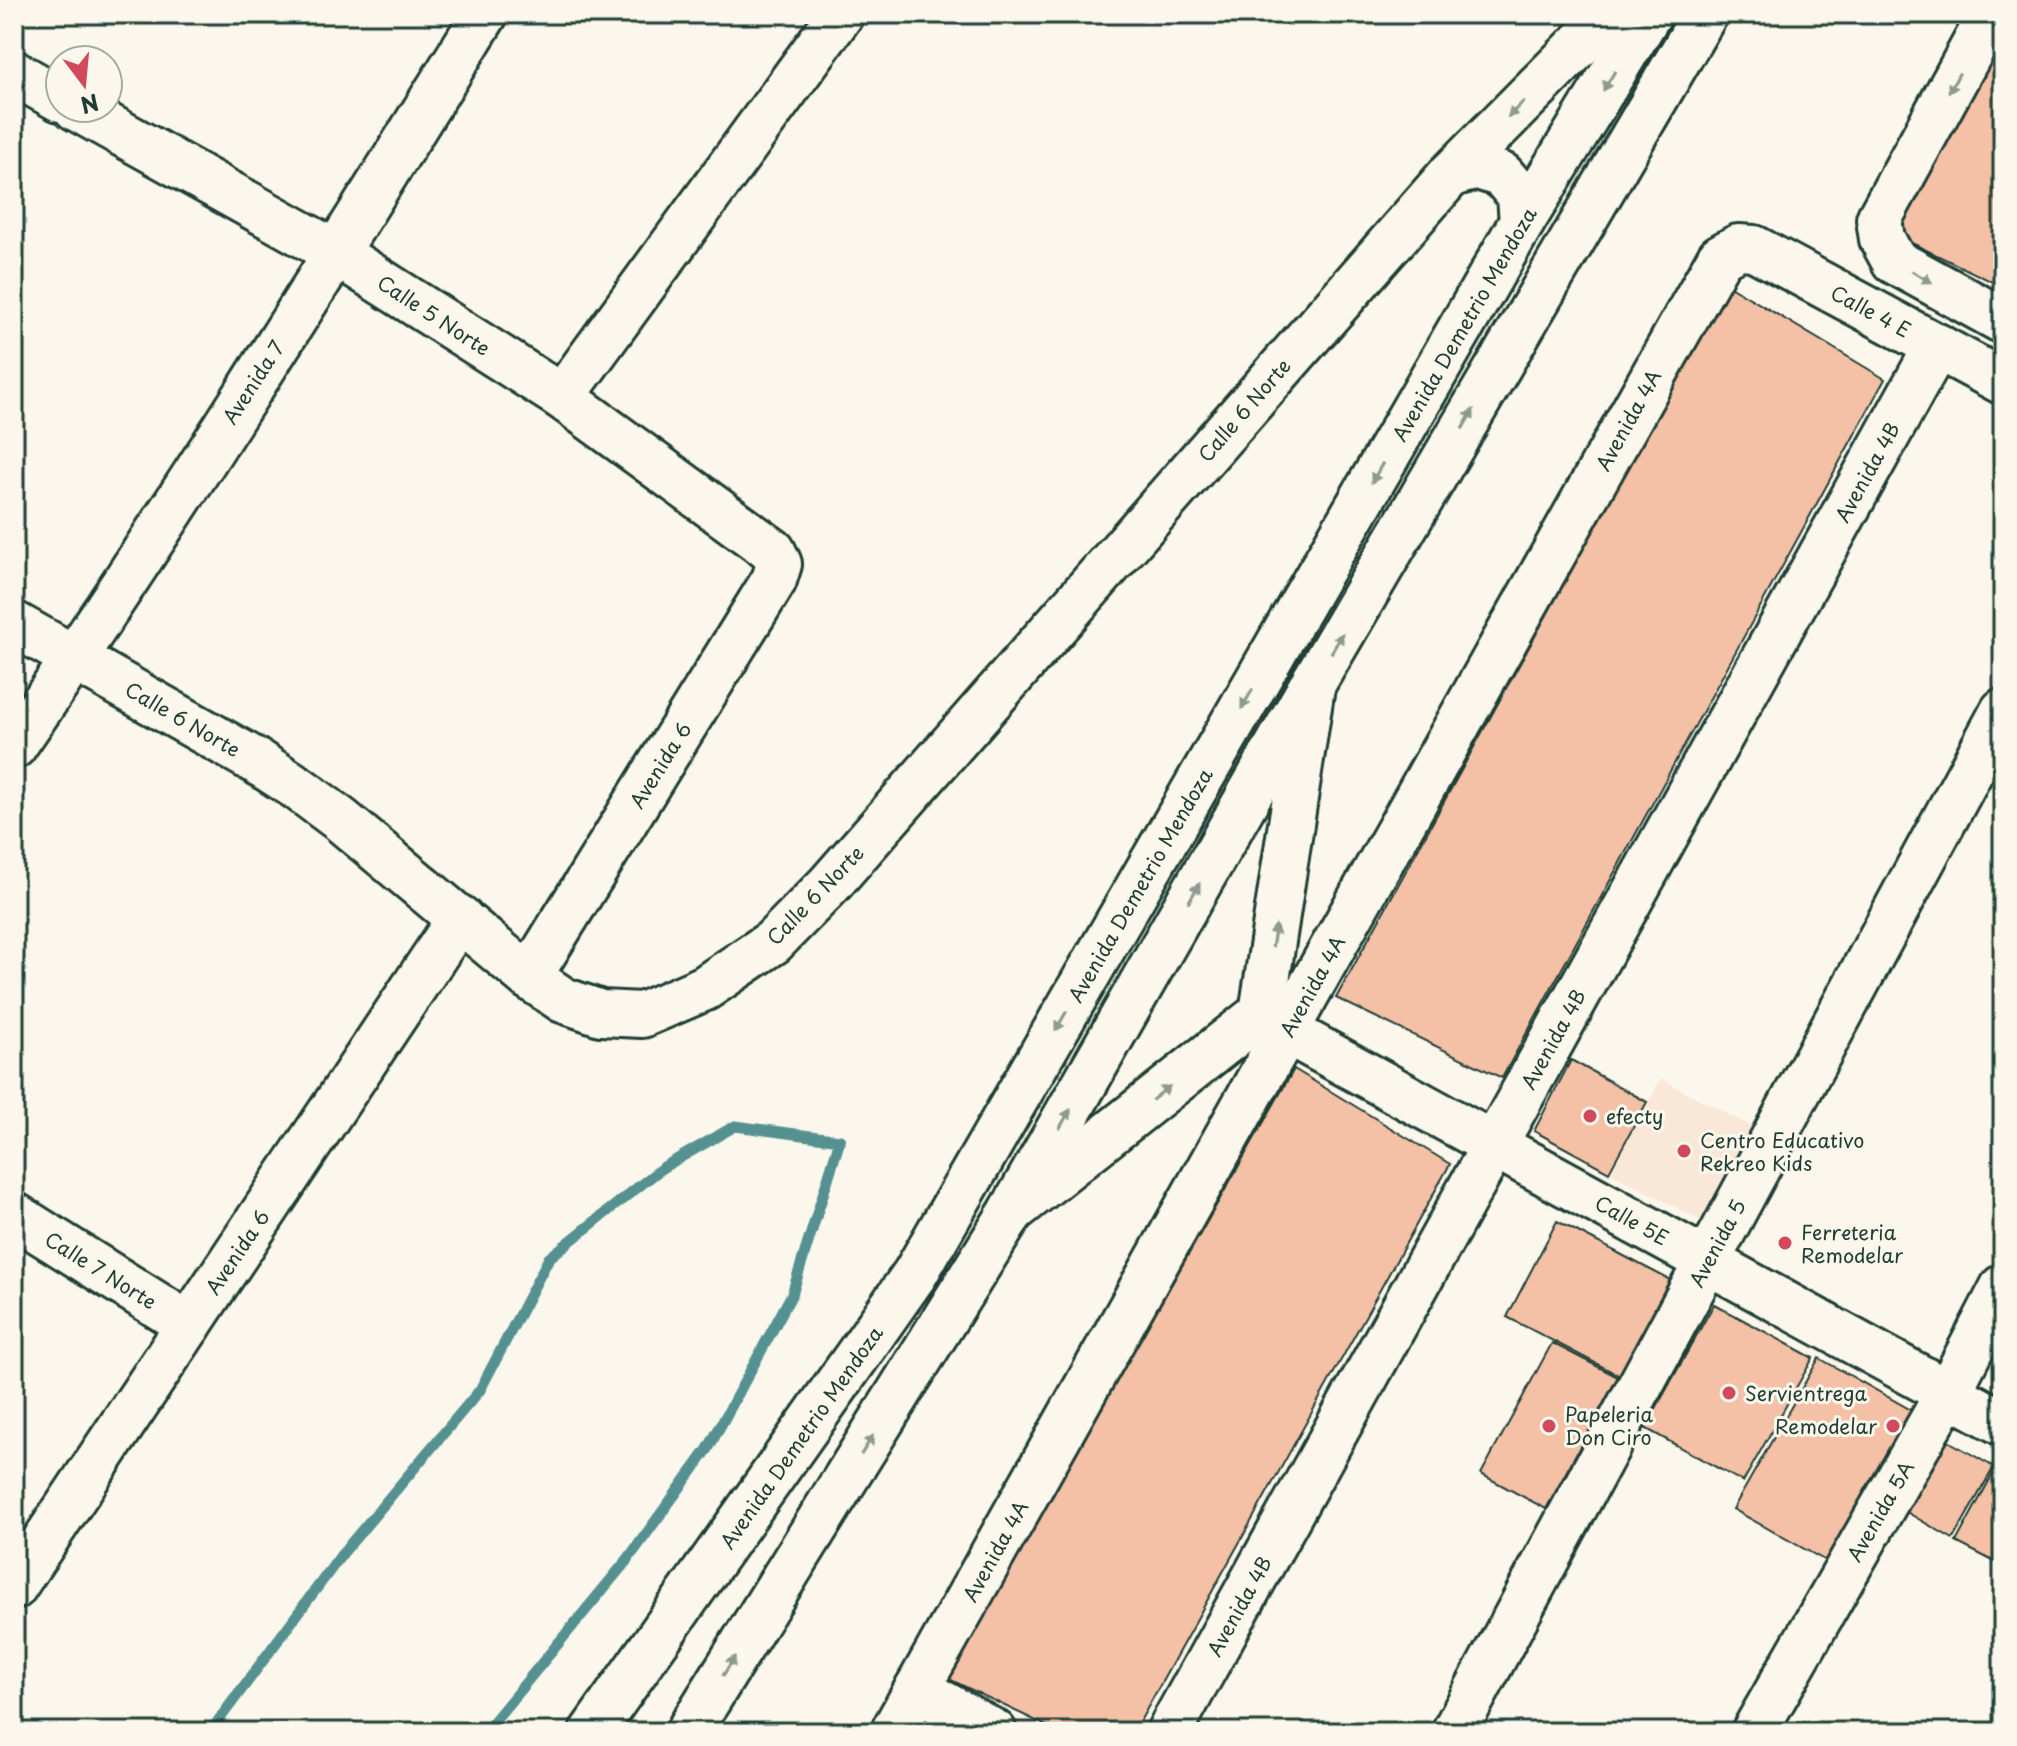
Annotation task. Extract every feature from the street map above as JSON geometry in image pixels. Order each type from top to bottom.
[{"type":"street","name":"Avenida 7","points":[[14,746],[75,658],[336,253],[485,14]]},
{"type":"street","name":"Calle 6 Norte","points":[[14,624],[298,788],[529,977],[563,1000],[601,1013],[642,1015],[705,988],[773,942],[829,885],[1451,174],[1610,14]]},
{"type":"street","name":"Avenida Demetrio Mendoza","points":[[592,1732],[915,1274],[1522,222],[1649,14]]},
{"type":"street","points":[[688,1732],[1012,1211],[1312,685],[1705,14]]},
{"type":"street","points":[[1991,14],[1879,219],[1882,239],[1894,261],[2003,321]]},
{"type":"street","points":[[562,397],[830,17]]},
{"type":"street","points":[[14,73],[44,90]]},
{"type":"street","name":"Calle 5 Norte","points":[[105,124],[336,253],[562,397],[773,551]]},
{"type":"street","points":[[1451,174],[1478,167],[1502,175],[1520,196],[1522,222]]},
{"type":"street","name":"Calle 4 E","points":[[1738,247],[1754,248],[2003,382]]},
{"type":"street","name":"Avenida 4A","points":[[893,1732],[1274,1022],[1720,257],[1738,247]]},
{"type":"street","name":"Avenida 4B","points":[[1169,1732],[1937,346]]},
{"type":"street","name":"Avenida 6","points":[[529,977],[774,580],[779,564],[773,551]]},
{"type":"street","points":[[1012,1211],[1274,1022],[1312,685]]},
{"type":"street","name":"Avenida 5","points":[[1454,1732],[2003,711]]},
{"type":"street","name":"Avenida 6","points":[[14,1587],[460,918]]},
{"type":"street","name":"Calle 5E","points":[[1274,1022],[2003,1423]]},
{"type":"street","name":"Calle 7 Norte","points":[[14,1215],[189,1325]]},
{"type":"street","name":"Avenida 5A","points":[[1754,1732],[1948,1393],[2003,1287]]},
{"type":"street","points":[[917,1689],[994,1732]]},
{"type":"shaded area","name":"Centro Educativo Rekreo Kids","points":[[1661,1079],[1756,1129],[1706,1223],[1611,1173]]},
{"type":"building","points":[[2003,39],[2003,287],[1895,235]]},
{"type":"building","points":[[1728,285],[1885,379],[1502,1078],[1336,998]]},
{"type":"building","name":"efecty","points":[[1571,1060],[1647,1102],[1609,1172],[1534,1131]]},
{"type":"building","points":[[1294,1069],[1450,1164],[1134,1732],[1059,1732],[947,1678]]},
{"type":"building","points":[[1557,1221],[1670,1280],[1620,1376],[1507,1317]]},
{"type":"building","name":"Servientrega","points":[[1714,1304],[1813,1358],[1743,1482],[1645,1428]]},
{"type":"building","name":"Papeleria Don Ciro","points":[[1552,1343],[1618,1377],[1546,1509],[1481,1474]]},
{"type":"building","points":[[1819,1358],[1925,1418],[1840,1569],[1733,1509]]},
{"type":"building","points":[[1936,1434],[1994,1467],[1953,1539],[1896,1506]]},
{"type":"building","points":[[1996,1468],[2003,1472],[2003,1566],[1956,1542]]},
{"type":"waterway","points":[[210,1732],[342,1554],[480,1390],[549,1258],[662,1168],[735,1126],[840,1140],[792,1294],[708,1449],[628,1559],[485,1732]]},
{"type":"place","name":"efecty","points":[[1590,1116]]},
{"type":"place","name":"Centro Educativo Rekreo Kids","points":[[1684,1151]]},
{"type":"place","name":"Ferreteria Remodelar","points":[[1785,1243]]},
{"type":"place","name":"Servientrega","points":[[1729,1393]]},
{"type":"place","name":"Papeleria Don Ciro","points":[[1549,1426]]},
{"type":"place","name":"Remodelar","points":[[1893,1426]]}]
